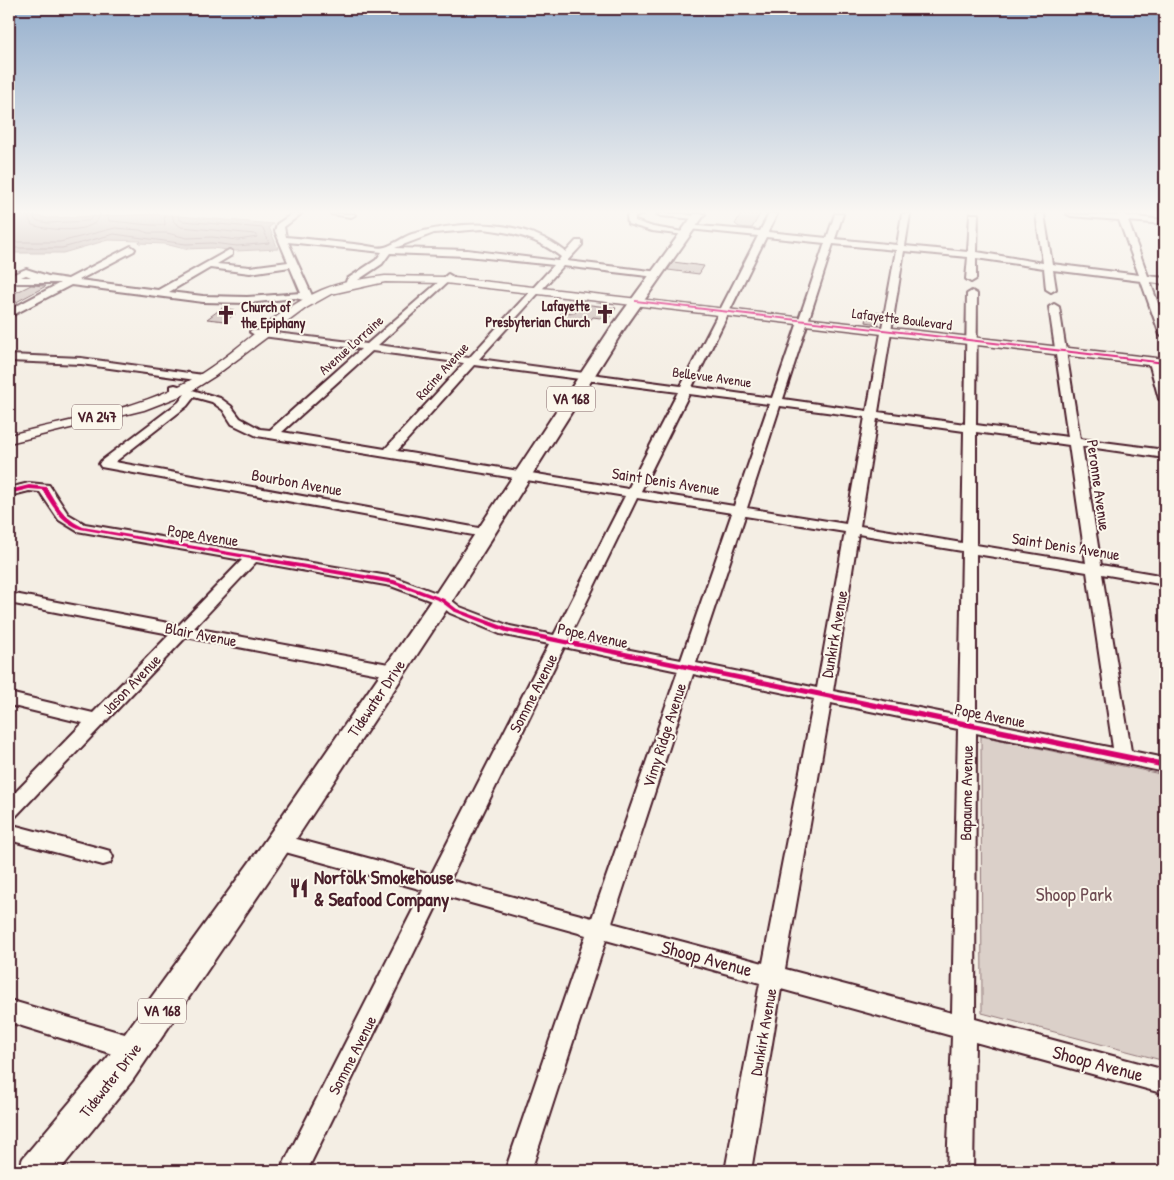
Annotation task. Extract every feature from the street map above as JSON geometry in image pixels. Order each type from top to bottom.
[{"type":"highway","name":"Tidewater Drive","points":[[36,1171],[93,1104],[135,1049],[442,600],[586,376],[659,269]]},
{"type":"main road","name":"Lafayette Boulevard","points":[[9,438],[139,407],[183,390],[308,298],[349,284],[402,275],[630,298],[636,301],[1159,362]]},
{"type":"main road","name":"Lafayette Boulevard","points":[[9,433],[183,390]]},
{"type":"street","points":[[9,314],[93,269]]},
{"type":"street","points":[[159,294],[201,269]]},
{"type":"street","points":[[242,269],[257,269]]},
{"type":"street","points":[[10,277],[17,280],[47,279],[159,294],[229,300],[308,298],[296,269]]},
{"type":"street","points":[[349,284],[369,269]]},
{"type":"street","name":"Racine Avenue","points":[[388,453],[553,269]]},
{"type":"street","points":[[612,269],[656,274]]},
{"type":"street","name":"Somme Avenue","points":[[293,1171],[745,269]]},
{"type":"street","name":"Vimy Ridge Avenue","points":[[518,1171],[821,269]]},
{"type":"street","name":"Dunkirk Avenue","points":[[738,1171],[807,777],[824,695],[896,269]]},
{"type":"street","name":"Bapaume Avenue","points":[[960,1171],[964,1027],[973,269]]},
{"type":"street","points":[[1048,269],[1051,289]]},
{"type":"street","points":[[1065,269],[1165,282]]},
{"type":"street","points":[[1141,269],[1165,334]]},
{"type":"street","name":"Avenue Lorraine","points":[[272,434],[446,278]]},
{"type":"street","name":"Peronne Avenue","points":[[1054,307],[1123,756]]},
{"type":"street","name":"Bellevue Avenue","points":[[259,333],[471,362],[776,400],[1165,454]]},
{"type":"street","points":[[9,358],[57,358],[198,378]]},
{"type":"street","points":[[1159,362],[1165,399]]},
{"type":"street","name":"Saint Denis Avenue","points":[[183,390],[223,404],[242,426],[272,434],[1165,580]]},
{"type":"street","name":"Bourbon Avenue","points":[[183,390],[183,404],[105,464],[484,533]]},
{"type":"street","name":"Pope Avenue","points":[[9,492],[40,486],[46,490],[57,511],[72,525],[394,582],[442,600],[455,610],[506,630],[1165,765]]},
{"type":"street","name":"Jason Avenue","points":[[9,811],[253,557]]},
{"type":"street","name":"Blair Avenue","points":[[9,598],[394,671]]},
{"type":"street","points":[[9,699],[96,720]]},
{"type":"street","points":[[9,832],[103,857]]},
{"type":"street","name":"Shoop Avenue","points":[[278,842],[1165,1082]]},
{"type":"street","points":[[9,1011],[135,1049]]},
{"type":"green space","name":"Shoop Park","points":[[981,736],[1165,775],[1165,1061],[982,1013]]},
{"type":"building","points":[[669,269],[702,269],[699,274]]},
{"type":"building","points":[[31,285],[46,286],[9,306],[9,294],[13,294]]},
{"type":"building","name":"Lafayette Presbyterian Church","points":[[583,304],[616,308],[608,319],[593,317],[588,323],[557,319],[562,312],[575,313]]},
{"type":"building","name":"Church of the Epiphany","points":[[222,308],[235,310],[230,313],[235,314],[225,321],[207,319]]},
{"type":"building","points":[[868,312],[880,313],[878,324],[866,322]]},
{"type":"cycle path","points":[[636,301],[1165,363]]},
{"type":"cycle path","points":[[9,492],[29,487],[44,488],[63,517],[82,528],[394,582],[442,600],[455,610],[506,630],[1165,765]]},
{"type":"place","name":"Lafayette Presbyterian Church","points":[[605,314]]},
{"type":"place","name":"Church of the Epiphany","points":[[226,315]]},
{"type":"place","name":"Norfolk Smokehouse & Seafood Company","points":[[299,888]]}]
